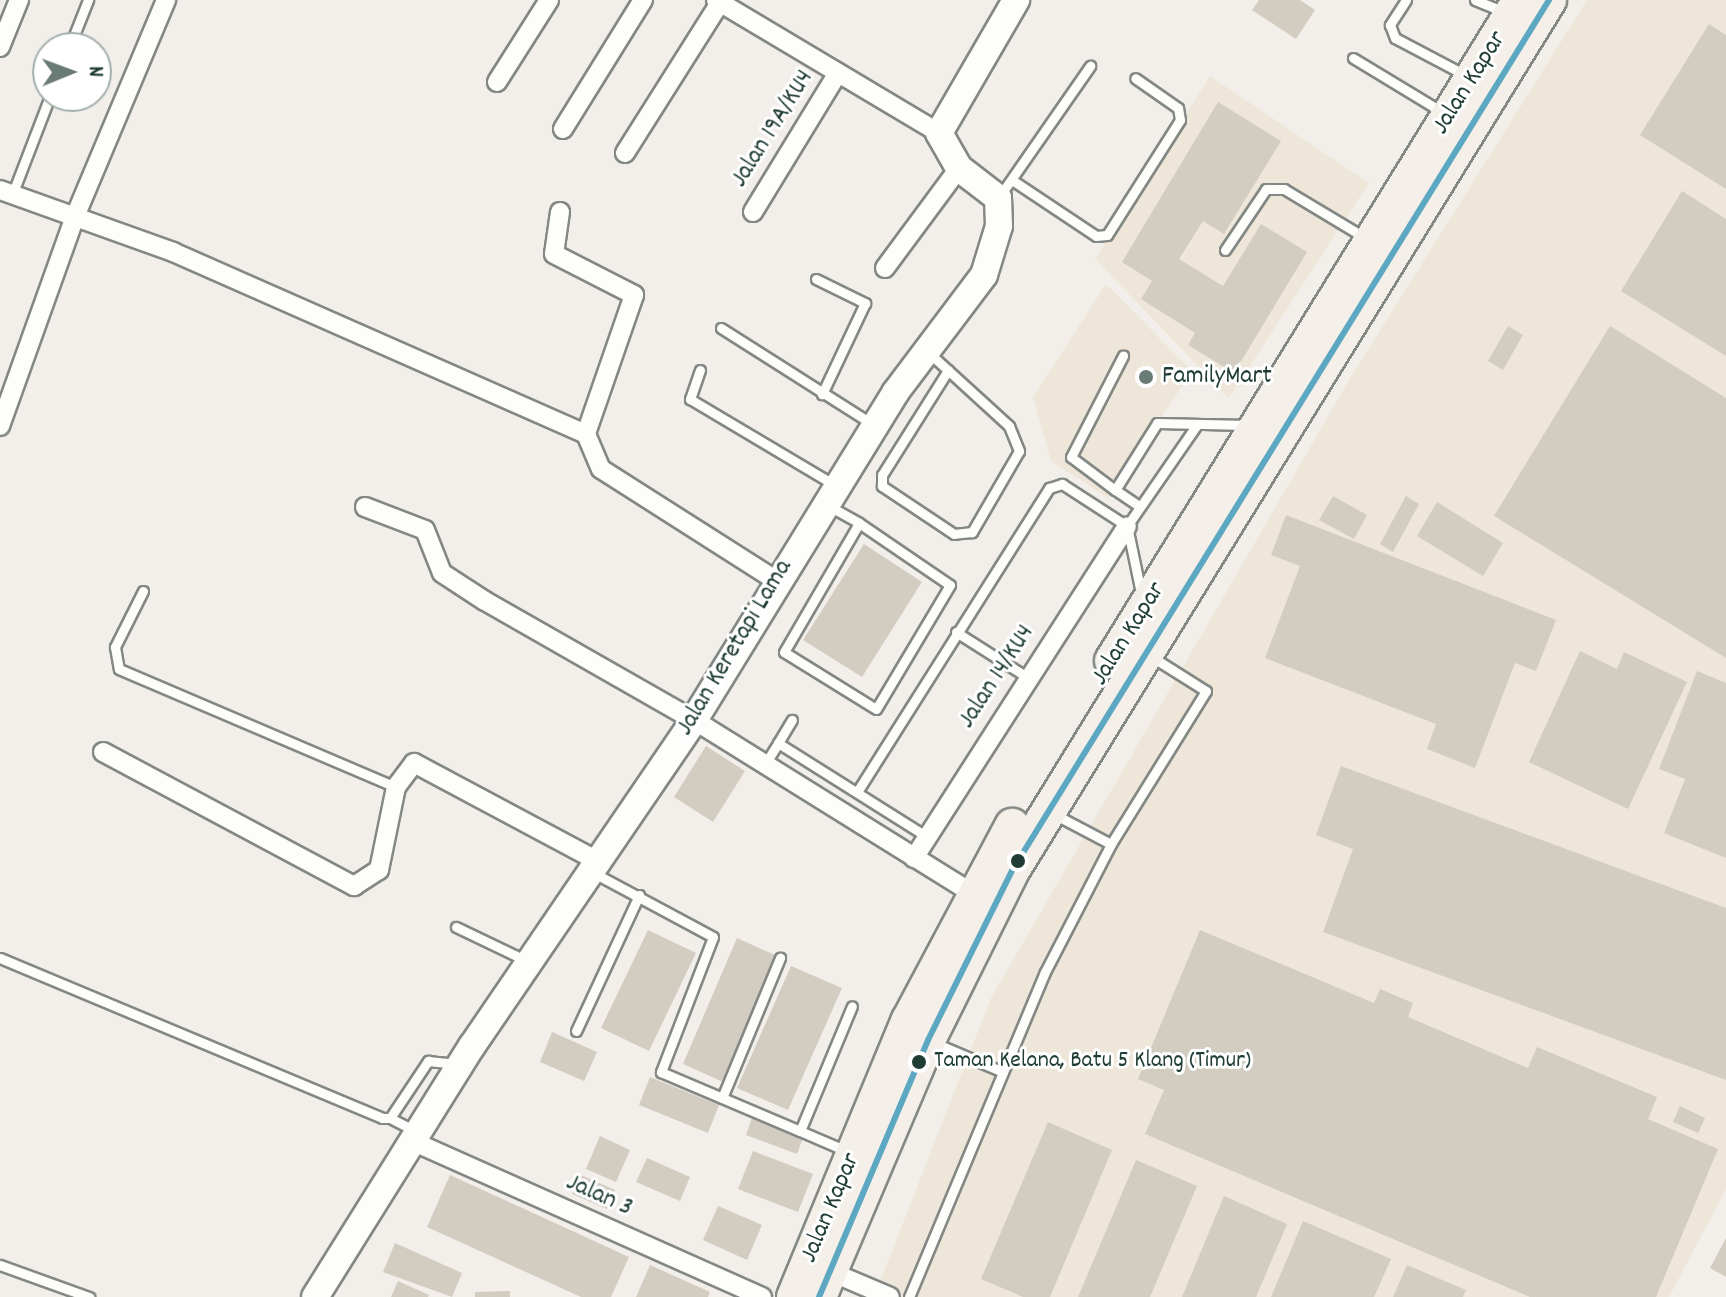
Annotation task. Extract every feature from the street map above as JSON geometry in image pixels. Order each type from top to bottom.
[{"type":"highway","name":"Jalan Kapar","points":[[824,1284],[928,1040],[1048,811],[1549,0]]},
{"type":"highway","name":"Jalan Kapar","points":[[794,1297],[853,1154],[973,894],[1144,608],[1516,7]]},
{"type":"street","points":[[0,47],[19,0]]},
{"type":"street","points":[[0,426],[74,219],[166,0]]},
{"type":"street","points":[[497,82],[549,0]]},
{"type":"street","points":[[563,129],[643,0]]},
{"type":"street","points":[[939,133],[1016,0]]},
{"type":"street","points":[[625,153],[718,1],[939,133],[959,168],[1007,190]]},
{"type":"street","name":"Jalan 19A/KU4","points":[[753,212],[838,73]]},
{"type":"street","points":[[885,268],[959,168]]},
{"type":"street","name":"Jalan Keretapi Lama","points":[[315,1297],[460,1065],[694,720],[775,580],[874,425],[938,361],[984,275],[1007,190]]},
{"type":"street","points":[[6,193],[173,252],[586,434]]},
{"type":"street","points":[[560,212],[554,254],[634,295],[586,434],[601,469],[775,580]]},
{"type":"street","points":[[365,507],[425,530],[442,573],[485,601],[694,720],[973,894]]},
{"type":"street","name":"Jalan 14/KU4","points":[[914,858],[1027,677],[1127,526]]},
{"type":"street","points":[[103,752],[354,886],[379,870],[396,787],[414,763],[428,766],[593,865]]},
{"type":"street","name":"Jalan 3","points":[[416,1138],[762,1297]]},
{"type":"street","points":[[824,1284],[890,1297]]},
{"type":"lane","points":[[75,32],[88,0]]},
{"type":"lane","points":[[1406,0],[1390,25],[1395,38],[1472,79]]},
{"type":"lane","points":[[1475,0],[1516,7]]},
{"type":"lane","points":[[1353,58],[1449,116]]},
{"type":"lane","points":[[1090,66],[1007,190],[1096,236],[1107,235],[1180,120],[1178,108],[1135,78]]},
{"type":"lane","points":[[6,193],[43,112]]},
{"type":"lane","points":[[1225,250],[1266,189],[1284,189],[1372,242]]},
{"type":"lane","points":[[816,279],[865,303],[822,394]]},
{"type":"lane","points":[[721,328],[874,425]]},
{"type":"lane","points":[[1123,356],[1071,457],[1139,506]]},
{"type":"lane","points":[[938,361],[1009,426],[1019,451],[972,532],[954,534],[882,486],[882,475],[938,361]]},
{"type":"lane","points":[[700,370],[690,399],[830,494],[859,523],[950,585],[876,709],[784,652],[859,523]]},
{"type":"lane","points":[[1115,490],[1157,423],[1259,425]]},
{"type":"lane","points":[[1144,608],[1127,526],[1196,426]]},
{"type":"lane","points":[[857,792],[956,632],[1056,484],[1127,526]]},
{"type":"lane","points":[[143,591],[115,647],[119,669],[396,787]]},
{"type":"lane","points":[[956,632],[1027,677]]},
{"type":"lane","points":[[909,1297],[1003,1072],[1111,844],[1206,691],[1145,653]]},
{"type":"lane","points":[[765,764],[792,720]]},
{"type":"lane","points":[[778,743],[927,837]]},
{"type":"lane","points":[[1048,811],[1111,844]]},
{"type":"lane","points":[[593,865],[713,937],[661,1072],[853,1154]]},
{"type":"lane","points":[[576,1031],[639,895]]},
{"type":"lane","points":[[456,927],[528,962]]},
{"type":"lane","points":[[0,958],[390,1118],[416,1138]]},
{"type":"lane","points":[[722,1098],[780,958]]},
{"type":"lane","points":[[800,1131],[852,1006]]},
{"type":"lane","points":[[928,1040],[1003,1072]]},
{"type":"lane","points":[[390,1118],[428,1061],[446,1057],[460,1065]]},
{"type":"lane","points":[[0,1265],[89,1297]]},
{"type":"shaded area","points":[[1587,0],[1726,0],[1726,1189],[1669,1297],[874,1297],[991,998],[1349,380]]},
{"type":"shaded area","points":[[1210,76],[1369,183],[1229,398],[1095,259]]},
{"type":"shaded area","points":[[1106,284],[1192,371],[1108,498],[1051,461],[1033,397]]},
{"type":"building","points":[[1259,0],[1300,0],[1315,10],[1296,39],[1252,10]]},
{"type":"building","points":[[1709,24],[1726,35],[1726,189],[1640,135]]},
{"type":"building","points":[[1218,102],[1281,141],[1224,234],[1203,221],[1179,259],[1223,286],[1261,224],[1307,252],[1234,373],[1188,345],[1195,333],[1141,299],[1152,281],[1122,262]]},
{"type":"building","points":[[1682,191],[1726,219],[1726,356],[1621,291]]},
{"type":"building","points":[[1508,326],[1523,335],[1503,370],[1488,361]]},
{"type":"building","points":[[1610,326],[1726,398],[1726,658],[1494,516]]},
{"type":"building","points":[[1333,496],[1367,515],[1354,539],[1319,520]]},
{"type":"building","points":[[1406,496],[1419,504],[1393,552],[1380,544]]},
{"type":"building","points":[[1437,502],[1503,543],[1483,576],[1417,536]]},
{"type":"building","points":[[1286,515],[1556,620],[1536,671],[1515,663],[1475,768],[1427,749],[1436,724],[1265,658],[1300,566],[1271,555]]},
{"type":"building","points":[[864,544],[922,582],[862,677],[803,640]]},
{"type":"building","points":[[1580,651],[1617,669],[1624,652],[1687,682],[1628,809],[1529,762]]},
{"type":"building","points":[[1697,671],[1726,683],[1726,858],[1664,833],[1685,779],[1659,769]]},
{"type":"building","points":[[706,746],[745,771],[713,822],[674,797]]},
{"type":"building","points":[[1341,766],[1726,908],[1726,1080],[1323,932],[1353,849],[1316,835]]},
{"type":"building","points":[[648,930],[696,953],[649,1051],[601,1028]]},
{"type":"building","points":[[1200,930],[1374,1003],[1380,989],[1413,1003],[1408,1017],[1528,1068],[1537,1047],[1657,1097],[1648,1119],[1718,1149],[1656,1297],[1530,1297],[1145,1134],[1164,1090],[1138,1079]]},
{"type":"building","points":[[737,938],[777,956],[723,1082],[683,1064]]},
{"type":"building","points":[[791,966],[842,988],[788,1110],[737,1088]]},
{"type":"building","points":[[552,1032],[597,1052],[584,1081],[540,1062]]},
{"type":"building","points":[[650,1077],[719,1105],[708,1133],[639,1105]]},
{"type":"building","points":[[1680,1106],[1705,1118],[1698,1133],[1673,1122]]},
{"type":"building","points":[[753,1115],[804,1135],[797,1154],[746,1135]]},
{"type":"building","points":[[1048,1122],[1112,1150],[1050,1297],[1023,1297],[981,1279]]},
{"type":"building","points":[[600,1136],[630,1150],[616,1182],[586,1169]]},
{"type":"building","points":[[753,1151],[813,1174],[798,1212],[738,1189]]},
{"type":"building","points":[[647,1158],[690,1177],[680,1201],[636,1182]]},
{"type":"building","points":[[1136,1160],[1197,1186],[1150,1297],[1078,1297]]},
{"type":"building","points":[[450,1175],[629,1257],[611,1297],[581,1297],[427,1227]]},
{"type":"building","points":[[581,1175],[615,1190],[607,1209],[572,1194]]},
{"type":"building","points":[[1224,1196],[1287,1224],[1256,1297],[1182,1297]]},
{"type":"building","points":[[718,1206],[762,1225],[747,1260],[703,1240]]},
{"type":"building","points":[[1303,1221],[1391,1259],[1374,1297],[1271,1297]]},
{"type":"building","points":[[1726,1238],[1726,1277],[1710,1268]]},
{"type":"building","points":[[395,1243],[462,1273],[452,1297],[383,1272]]},
{"type":"building","points":[[650,1265],[710,1292],[708,1297],[636,1297]]},
{"type":"building","points":[[1407,1265],[1466,1290],[1463,1297],[1393,1297]]},
{"type":"building","points":[[398,1281],[429,1295],[391,1297]]},
{"type":"building","points":[[510,1291],[510,1297],[475,1297],[475,1292]]},
{"type":"transit line","points":[[819,1297],[928,1040],[1013,869],[1549,0]]},
{"type":"place","name":"FamilyMart","points":[[1146,377]]},
{"type":"place","name":"Taman Kelana, Batu 5 Klang (Timur)","points":[[919,1062]]}]
